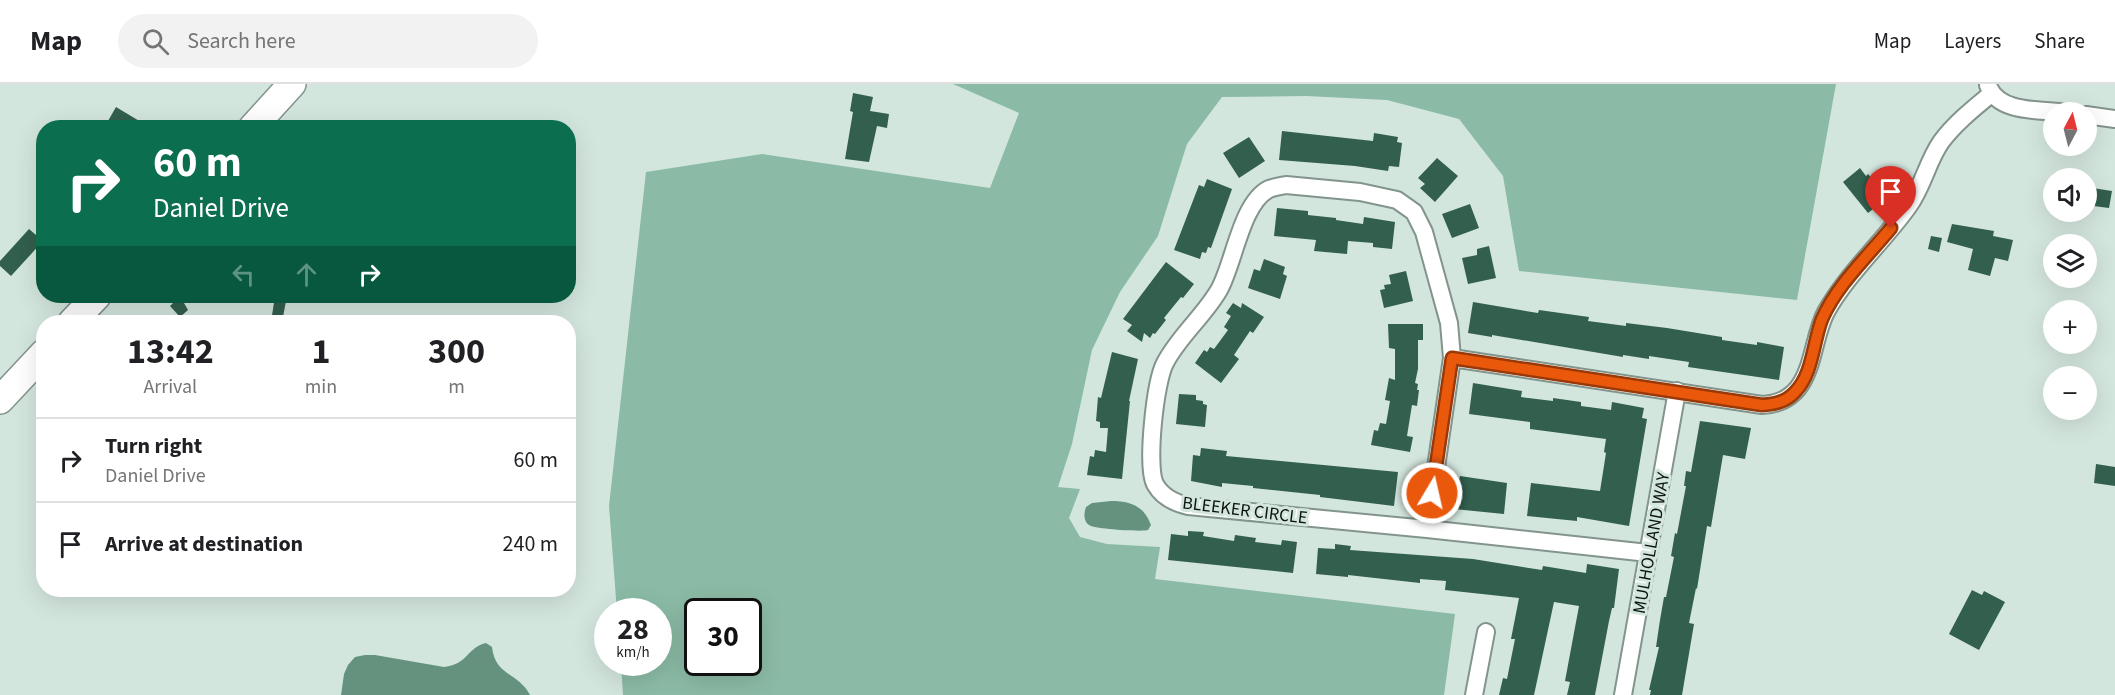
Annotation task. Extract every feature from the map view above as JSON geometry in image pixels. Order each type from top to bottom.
[{"type":"main road","points":[[259,120],[292,84]]},
{"type":"main road","points":[[79,315],[90,303]]},
{"type":"main road","points":[[0,400],[36,362]]},
{"type":"street","points":[[1452,358],[1762,405],[1785,400],[1802,383],[1822,319],[1832,301],[1914,199],[1941,142],[1989,89],[2004,105],[2043,110]]},
{"type":"street","points":[[2097,117],[2115,119]]},
{"type":"street","name":"BLEEKER CIRCLE","points":[[1427,529],[1452,358],[1451,332],[1446,306],[1428,242],[1414,212],[1397,200],[1377,194],[1286,185],[1269,189],[1260,195],[1245,220],[1223,283],[1216,296],[1180,340],[1165,363],[1158,387],[1151,473],[1162,494],[1188,506],[1648,553]]},
{"type":"street","name":"MULHOLLAND WAY","points":[[1623,695],[1677,392]]},
{"type":"street","points":[[1474,695],[1486,632]]},
{"type":"shaded area","points":[[953,84],[1836,84],[1797,300],[1519,271],[1503,176],[1459,119],[1387,100],[1306,96],[1222,97],[1187,144],[1158,236],[1120,292],[1092,350],[1072,444],[1058,487],[1080,489],[1069,518],[1080,537],[1107,544],[1160,547],[1155,579],[1455,614],[1444,695],[623,695],[622,676],[672,676],[672,598],[616,598],[609,506],[646,172],[762,154],[990,188],[1019,113]]},
{"type":"shaded area","points":[[1125,502],[1141,509],[1151,525],[1148,530],[1108,529],[1087,523],[1084,517],[1086,507],[1092,503]]},
{"type":"shaded area","points":[[486,643],[492,647],[494,656],[502,669],[519,682],[530,695],[341,695],[344,674],[355,657],[375,655],[444,667],[458,663],[479,645]]},
{"type":"building","points":[[853,93],[873,97],[870,111],[889,114],[887,128],[877,126],[869,162],[845,159],[853,112],[850,111]]},
{"type":"building","points":[[116,107],[138,120],[109,120]]},
{"type":"building","points":[[1282,131],[1373,141],[1374,133],[1398,137],[1397,142],[1402,143],[1399,167],[1389,166],[1388,171],[1279,160]]},
{"type":"building","points":[[1249,137],[1265,161],[1239,178],[1223,153]]},
{"type":"building","points":[[1437,158],[1458,176],[1435,202],[1420,188],[1425,184],[1418,178]]},
{"type":"building","points":[[1860,168],[1878,186],[1873,190],[1882,202],[1868,213],[1843,182]]},
{"type":"building","points":[[1207,179],[1232,189],[1211,248],[1208,247],[1206,253],[1202,252],[1200,259],[1174,250],[1199,185],[1204,187]]},
{"type":"building","points":[[2097,189],[2112,191],[2109,208],[2097,206]]},
{"type":"building","points":[[1470,204],[1479,228],[1452,238],[1442,214]]},
{"type":"building","points":[[1277,208],[1308,211],[1308,215],[1363,224],[1364,217],[1395,222],[1392,249],[1373,247],[1373,243],[1348,241],[1347,254],[1314,251],[1316,240],[1274,236]]},
{"type":"building","points":[[1952,224],[1994,231],[1993,236],[2013,240],[2008,261],[1995,258],[1990,276],[1968,270],[1973,249],[1947,242]]},
{"type":"building","points":[[29,229],[36,235],[36,249],[11,276],[0,266],[0,261]]},
{"type":"building","points":[[1931,236],[1942,238],[1939,252],[1928,249]]},
{"type":"building","points":[[1489,246],[1496,278],[1468,284],[1462,258],[1477,255],[1477,249]]},
{"type":"building","points":[[1264,259],[1285,267],[1283,274],[1287,276],[1280,299],[1248,288],[1254,269],[1260,271]]},
{"type":"building","points":[[1166,262],[1194,284],[1164,318],[1166,320],[1155,334],[1153,333],[1150,338],[1144,333],[1142,342],[1127,331],[1132,325],[1123,319]]},
{"type":"building","points":[[1406,271],[1413,301],[1384,308],[1380,290],[1385,289],[1384,285],[1391,284],[1389,275]]},
{"type":"building","points":[[1473,302],[1538,313],[1539,310],[1589,317],[1588,321],[1667,328],[1722,337],[1722,340],[1757,345],[1757,342],[1784,347],[1779,380],[1688,367],[1689,362],[1649,356],[1649,359],[1623,355],[1623,357],[1468,333]]},
{"type":"building","points":[[173,303],[184,303],[188,310],[182,315],[178,315],[170,306]]},
{"type":"building","points":[[274,303],[286,303],[283,315],[272,315]]},
{"type":"building","points":[[1233,303],[1241,308],[1242,303],[1264,317],[1253,333],[1250,331],[1234,355],[1239,359],[1221,383],[1195,363],[1204,350],[1207,352],[1210,347],[1214,349],[1228,330],[1224,327],[1231,316],[1226,313]]},
{"type":"building","points":[[1388,324],[1423,324],[1423,340],[1418,340],[1418,369],[1415,383],[1418,384],[1417,390],[1419,390],[1417,406],[1412,405],[1407,436],[1413,437],[1410,452],[1371,445],[1374,430],[1378,431],[1380,423],[1386,424],[1390,401],[1385,400],[1389,378],[1395,380],[1395,349],[1389,348]]},
{"type":"building","points":[[1112,352],[1138,359],[1129,401],[1122,479],[1087,475],[1090,456],[1094,457],[1095,450],[1106,452],[1108,428],[1100,428],[1100,422],[1096,421],[1098,397],[1101,398]]},
{"type":"building","points":[[1473,383],[1522,391],[1521,397],[1581,402],[1581,406],[1611,410],[1612,402],[1644,408],[1642,418],[1647,419],[1629,526],[1577,517],[1577,521],[1527,516],[1531,483],[1600,491],[1606,439],[1530,429],[1530,422],[1469,414]]},
{"type":"building","points":[[1179,394],[1196,395],[1196,400],[1203,401],[1203,404],[1207,405],[1205,427],[1176,424]]},
{"type":"building","points":[[1700,421],[1751,428],[1745,459],[1723,455],[1711,527],[1707,526],[1689,623],[1694,624],[1682,695],[1650,695],[1651,690],[1649,690],[1659,647],[1656,647],[1664,597],[1666,597],[1674,557],[1671,556],[1686,486],[1684,486],[1686,471],[1691,472]]},
{"type":"building","points":[[1201,448],[1227,451],[1226,456],[1398,472],[1394,506],[1253,488],[1253,486],[1222,483],[1222,487],[1191,481],[1193,455],[1200,456]]},
{"type":"building","points":[[2096,464],[2115,467],[2115,486],[2094,483]]},
{"type":"building","points":[[1460,476],[1507,483],[1504,514],[1454,509],[1457,480]]},
{"type":"building","points":[[1188,531],[1204,532],[1203,536],[1234,541],[1235,535],[1256,538],[1255,542],[1281,545],[1282,540],[1297,542],[1293,573],[1168,560],[1171,534],[1188,536]]},
{"type":"building","points":[[1335,544],[1351,546],[1350,550],[1473,559],[1542,570],[1543,566],[1586,573],[1587,564],[1619,569],[1614,608],[1612,608],[1609,621],[1595,695],[1567,695],[1570,682],[1565,681],[1579,606],[1554,602],[1534,695],[1499,695],[1503,678],[1507,679],[1515,639],[1511,639],[1519,598],[1445,590],[1446,581],[1420,579],[1420,583],[1316,574],[1318,548],[1335,549]]},
{"type":"building","points":[[1972,590],[1982,595],[1984,591],[2005,602],[1979,650],[1949,634]]},
{"type":"route","points":[[1432,493],[1452,358],[1762,405],[1773,404],[1785,400],[1802,383],[1822,319],[1832,301],[1891,228]]}]
